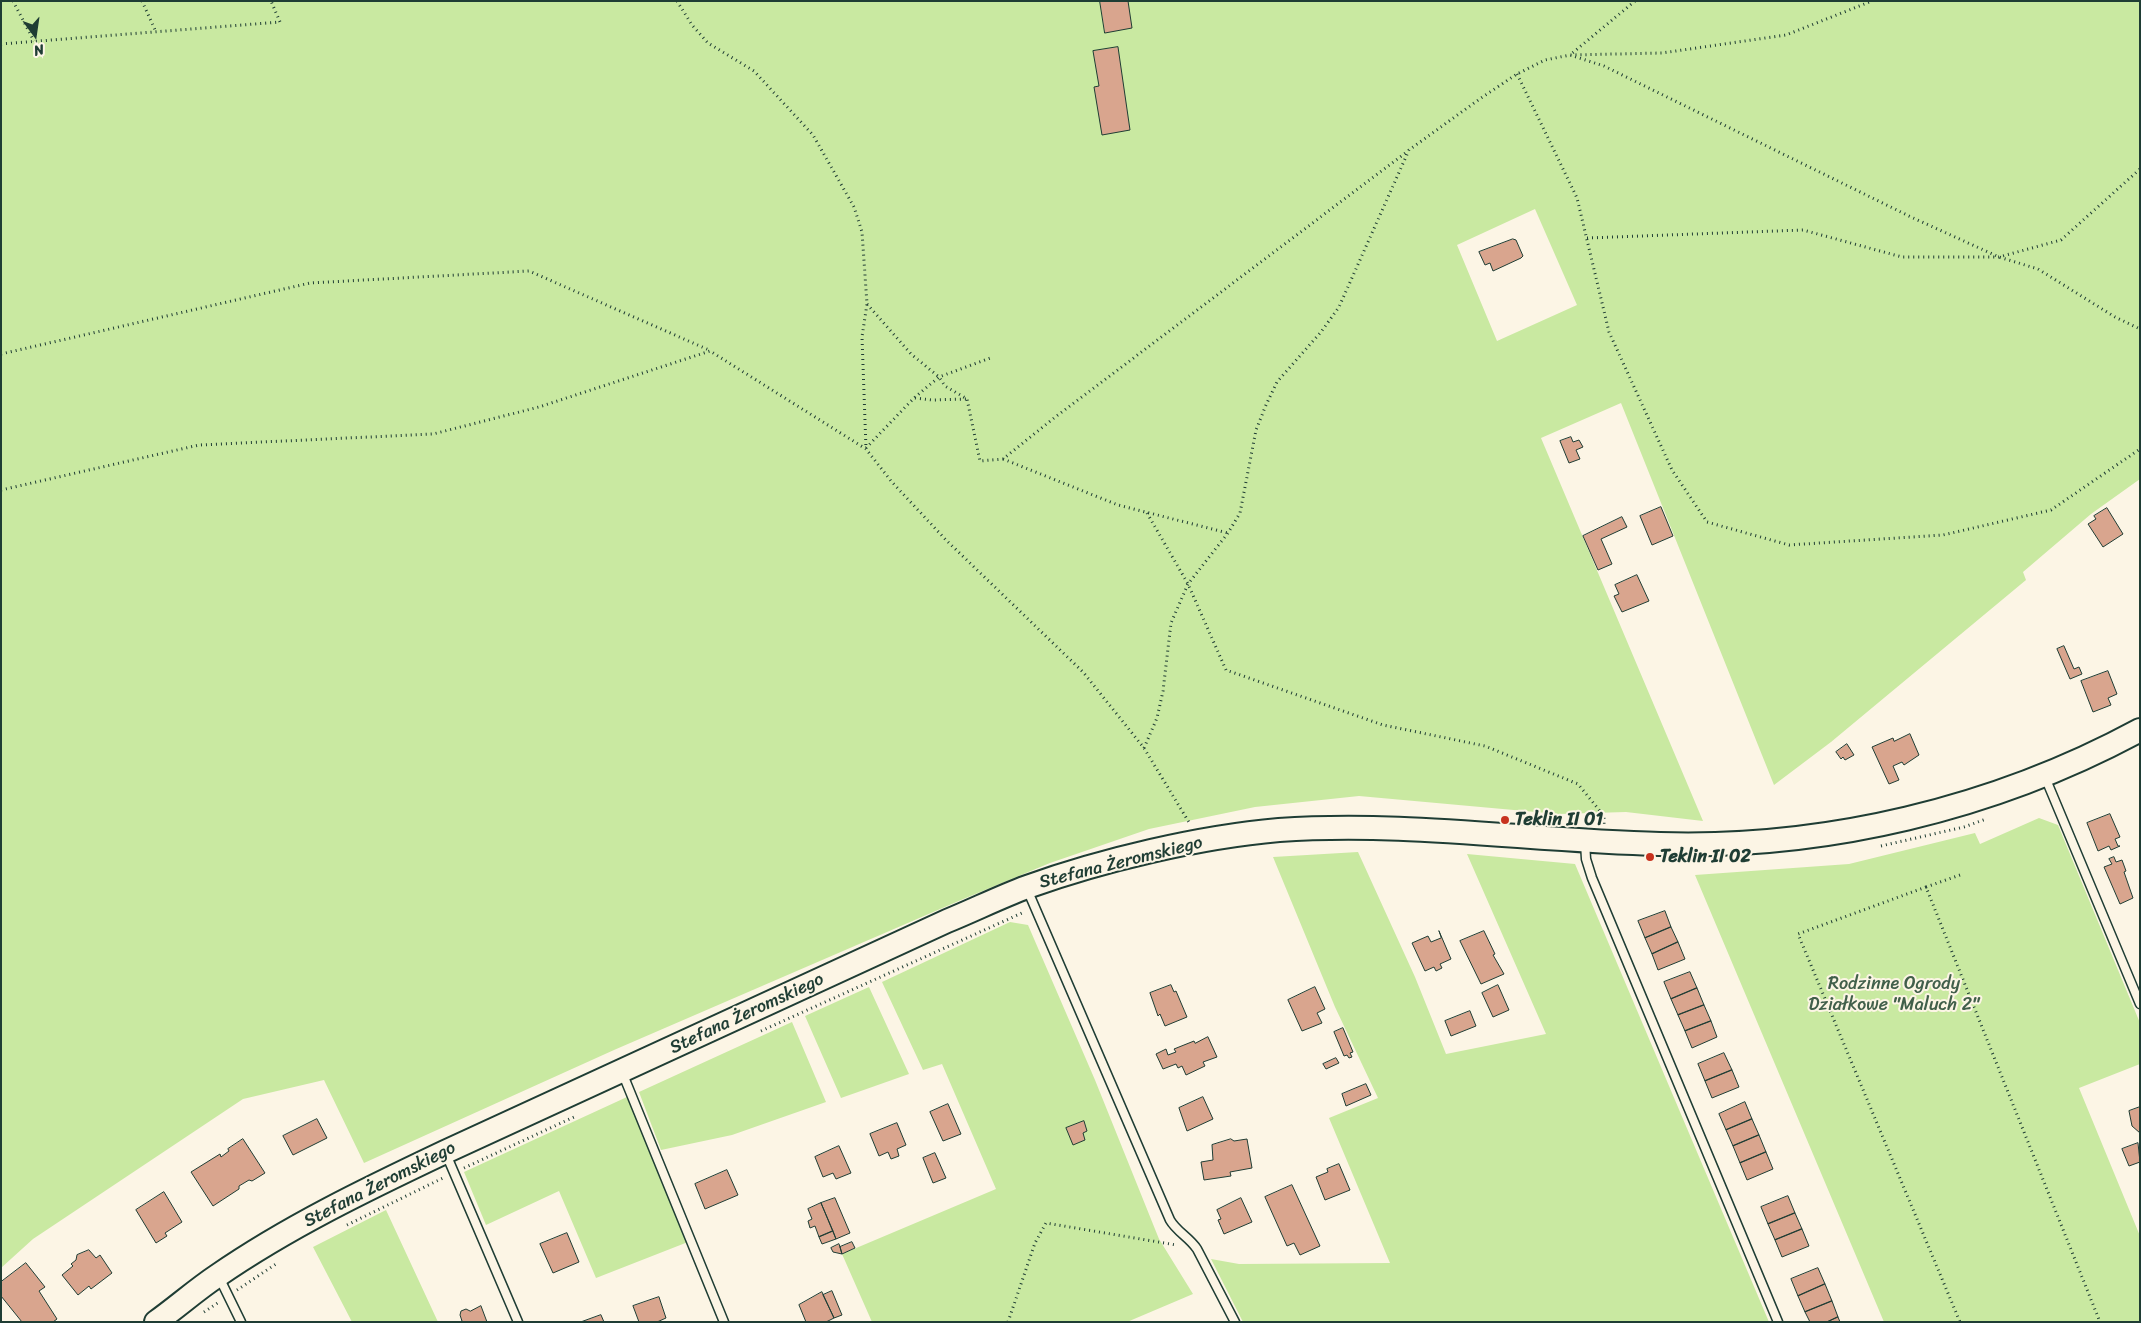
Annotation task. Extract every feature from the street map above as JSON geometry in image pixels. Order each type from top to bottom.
[{"type":"main road","name":"Stefana Żeromskiego","points":[[156,1322],[218,1276],[328,1210],[445,1152],[948,921],[1031,897],[1114,861],[1200,842],[1275,831],[1348,827],[1434,829],[1660,844],[1734,844],[1837,834],[1947,808],[2044,776],[2140,730]]},
{"type":"lane","points":[[2044,776],[2140,1004]]},
{"type":"lane","points":[[1594,841],[1586,859],[1592,878],[1778,1322]]},
{"type":"lane","points":[[1031,897],[1170,1220],[1178,1231],[1192,1241],[1235,1322]]},
{"type":"lane","points":[[622,1072],[724,1322]]},
{"type":"lane","points":[[445,1152],[518,1322]]},
{"type":"lane","points":[[218,1276],[241,1322]]},
{"type":"path","points":[[13,1],[34,41]]},
{"type":"path","points":[[142,1],[156,32]]},
{"type":"path","points":[[1,44],[280,22],[271,1]]},
{"type":"path","points":[[678,1],[692,25],[708,43],[754,71],[813,135],[854,207],[862,232],[867,304],[862,337],[866,449]]},
{"type":"path","points":[[1570,55],[1635,1]]},
{"type":"path","points":[[1003,459],[1054,418],[1409,150],[1517,74],[1545,60],[1570,55],[1662,53],[1786,35],[1872,1]]},
{"type":"path","points":[[1570,55],[1604,66],[1902,212],[1999,257],[2038,269],[2115,317],[2140,328]]},
{"type":"path","points":[[1517,74],[1577,198],[1609,332],[1672,470],[1707,522],[1789,546],[1943,535],[2051,510],[2140,449]]},
{"type":"path","points":[[1144,748],[1156,718],[1163,691],[1172,623],[1188,584],[1228,533],[1240,513],[1256,430],[1266,405],[1277,382],[1321,332],[1339,307],[1409,150]]},
{"type":"path","points":[[1587,238],[1803,230],[1902,257],[1999,257],[2061,240],[2140,169]]},
{"type":"path","points":[[1,354],[310,283],[529,271],[710,351],[866,449],[891,481],[946,540],[1083,672],[1144,748],[1200,842]]},
{"type":"path","points":[[867,304],[911,354],[939,377],[946,386],[967,399],[980,462],[1003,459],[1118,505],[1228,533]]},
{"type":"path","points":[[1,490],[199,445],[433,434],[539,407],[710,351]]},
{"type":"path","points":[[866,449],[914,398],[939,377],[993,357]]},
{"type":"path","points":[[914,398],[932,400],[967,399]]},
{"type":"path","points":[[1147,512],[1188,584],[1226,670],[1383,725],[1485,746],[1578,784],[1604,816],[1594,841]]},
{"type":"path","points":[[1874,847],[1964,828],[1990,817]]},
{"type":"path","points":[[1960,875],[1798,934],[1960,1322]]},
{"type":"path","points":[[1926,887],[2100,1322]]},
{"type":"path","points":[[753,1034],[1031,897]]},
{"type":"path","points":[[340,1228],[578,1115]]},
{"type":"path","points":[[1008,1322],[1034,1243],[1046,1223],[1197,1249]]},
{"type":"path","points":[[198,1316],[283,1259]]},
{"type":"green space","points":[[1,1],[2140,1],[2140,479],[2091,514],[2023,572],[2026,580],[1831,742],[1774,785],[1621,403],[1541,438],[1703,821],[1626,812],[1558,814],[1359,796],[1255,807],[1149,829],[1050,863],[961,900],[614,1050],[364,1163],[324,1080],[243,1099],[33,1239],[1,1268]],"holes":[[[1535,209],[1577,305],[1497,341],[1457,245]]]},
{"type":"green space","name":"Rodzinne Ogrody Działkowe \"Maluch 2\"","points":[[2039,818],[2058,825],[2140,1023],[2140,1064],[2079,1088],[2140,1236],[2140,1322],[1884,1322],[1695,875],[1849,864],[1975,833],[1980,844]]},
{"type":"green space","points":[[1358,852],[1415,977],[1446,1054],[1546,1034],[1467,854],[1575,864],[1769,1322],[1243,1322],[1211,1259],[1239,1264],[1390,1263],[1329,1118],[1378,1098],[1335,1007],[1273,857]]},
{"type":"green space","points":[[1010,922],[1028,925],[1095,1080],[1159,1239],[1193,1294],[1127,1322],[872,1322],[842,1254],[996,1189],[942,1064],[923,1070],[882,982]]},
{"type":"green space","points":[[869,987],[909,1074],[841,1098],[805,1016]]},
{"type":"green space","points":[[792,1022],[826,1102],[732,1135],[661,1150],[639,1092]]},
{"type":"green space","points":[[627,1097],[688,1242],[596,1278],[559,1191],[486,1225],[464,1172]]},
{"type":"green space","points":[[386,1210],[438,1322],[352,1322],[313,1247]]},
{"type":"building","points":[[1100,1],[1128,1],[1132,28],[1105,33]]},
{"type":"building","points":[[1118,47],[1130,130],[1102,135],[1094,87],[1099,86],[1093,51]]},
{"type":"building","points":[[1513,239],[1516,240],[1523,256],[1521,258],[1493,271],[1490,263],[1485,265],[1479,252]]},
{"type":"building","points":[[1571,437],[1573,442],[1579,440],[1583,447],[1576,450],[1580,459],[1569,463],[1560,441]]},
{"type":"building","points":[[1661,507],[1673,536],[1652,545],[1640,516]]},
{"type":"building","points":[[2107,508],[2123,534],[2103,547],[2088,524],[2096,519],[2094,516]]},
{"type":"building","points":[[1622,517],[1627,527],[1601,539],[1612,564],[1598,570],[1583,536]]},
{"type":"building","points":[[1637,575],[1649,601],[1622,612],[1614,596],[1619,594],[1615,585]]},
{"type":"building","points":[[2064,646],[2074,669],[2079,667],[2082,674],[2070,679],[2057,649]]},
{"type":"building","points":[[2108,671],[2117,694],[2108,698],[2111,705],[2093,712],[2081,681]]},
{"type":"building","points":[[1910,734],[1919,755],[1904,765],[1902,762],[1893,766],[1899,780],[1889,784],[1872,747],[1893,738],[1894,741]]},
{"type":"building","points":[[1847,744],[1854,755],[1845,760],[1843,757],[1841,759],[1836,752]]},
{"type":"building","points":[[2110,814],[2120,837],[2115,839],[2118,846],[2120,846],[2111,850],[2109,846],[2098,851],[2087,823]]},
{"type":"building","points":[[2114,857],[2116,862],[2122,860],[2133,898],[2120,904],[2104,867],[2112,864],[2109,859]]},
{"type":"building","points":[[1665,911],[1671,927],[1645,938],[1638,921]]},
{"type":"building","points":[[1671,927],[1678,942],[1652,954],[1645,938]]},
{"type":"building","points":[[1439,931],[1451,959],[1440,964],[1442,968],[1436,971],[1434,967],[1425,971],[1412,943],[1428,936],[1431,942],[1441,938]]},
{"type":"building","points":[[1484,931],[1495,954],[1493,955],[1504,974],[1481,984],[1460,941]]},
{"type":"building","points":[[1678,942],[1685,959],[1658,970],[1652,954]]},
{"type":"building","points":[[1690,972],[1697,988],[1671,999],[1664,982]]},
{"type":"building","points":[[1171,985],[1174,992],[1176,991],[1187,1017],[1165,1026],[1160,1014],[1158,1016],[1150,993]]},
{"type":"building","points":[[1498,985],[1509,1010],[1493,1017],[1482,993]]},
{"type":"building","points":[[1315,987],[1325,1009],[1317,1013],[1322,1023],[1302,1031],[1288,1000]]},
{"type":"building","points":[[1697,988],[1704,1005],[1678,1015],[1671,999]]},
{"type":"building","points":[[1704,1005],[1711,1021],[1685,1031],[1678,1015]]},
{"type":"building","points":[[1470,1011],[1476,1026],[1451,1036],[1445,1021]]},
{"type":"building","points":[[1711,1021],[1717,1037],[1692,1048],[1685,1031]]},
{"type":"building","points":[[1343,1028],[1353,1052],[1350,1053],[1352,1057],[1349,1058],[1347,1055],[1344,1056],[1334,1032]]},
{"type":"building","points":[[1208,1037],[1217,1057],[1203,1062],[1205,1066],[1186,1075],[1182,1066],[1178,1068],[1176,1064],[1163,1069],[1156,1054],[1166,1049],[1168,1055],[1176,1052],[1174,1049]]},
{"type":"building","points":[[1724,1053],[1732,1070],[1705,1081],[1698,1064]]},
{"type":"building","points":[[1336,1058],[1339,1063],[1326,1069],[1323,1064]]},
{"type":"building","points":[[1732,1070],[1739,1087],[1712,1098],[1705,1081]]},
{"type":"building","points":[[1366,1084],[1371,1095],[1346,1106],[1342,1094]]},
{"type":"building","points":[[1203,1097],[1213,1119],[1187,1131],[1179,1108]]},
{"type":"building","points":[[1745,1102],[1752,1119],[1726,1130],[1719,1114]]},
{"type":"building","points":[[948,1104],[961,1134],[943,1141],[930,1112]]},
{"type":"building","points":[[2140,1107],[2140,1133],[2132,1126],[2129,1111]]},
{"type":"building","points":[[317,1119],[327,1138],[293,1155],[283,1136]]},
{"type":"building","points":[[1752,1119],[1759,1135],[1733,1146],[1726,1130]]},
{"type":"building","points":[[1084,1121],[1087,1131],[1083,1133],[1085,1140],[1073,1145],[1066,1128]]},
{"type":"building","points":[[897,1123],[906,1145],[897,1149],[899,1156],[891,1159],[888,1152],[879,1156],[870,1134]]},
{"type":"building","points":[[1759,1135],[1766,1152],[1740,1163],[1733,1146]]},
{"type":"building","points":[[243,1139],[265,1173],[239,1186],[239,1189],[213,1206],[191,1172],[220,1154],[221,1157],[229,1151],[228,1149]]},
{"type":"building","points":[[1231,1139],[1234,1141],[1247,1139],[1252,1168],[1230,1172],[1231,1176],[1204,1180],[1201,1162],[1213,1160],[1212,1145]]},
{"type":"building","points":[[2138,1143],[2140,1162],[2129,1166],[2122,1149]]},
{"type":"building","points":[[839,1146],[851,1173],[836,1179],[833,1173],[823,1177],[815,1157]]},
{"type":"building","points":[[1766,1152],[1773,1169],[1747,1180],[1740,1163]]},
{"type":"building","points":[[935,1153],[946,1178],[933,1183],[923,1158]]},
{"type":"building","points":[[1339,1164],[1350,1190],[1325,1200],[1316,1177],[1328,1172],[1327,1169]]},
{"type":"building","points":[[727,1170],[738,1195],[705,1209],[695,1184]]},
{"type":"building","points":[[1292,1185],[1320,1246],[1300,1255],[1294,1243],[1287,1246],[1265,1197]]},
{"type":"building","points":[[164,1192],[182,1222],[165,1233],[167,1236],[156,1243],[136,1210]]},
{"type":"building","points":[[1788,1196],[1795,1213],[1768,1224],[1761,1207]]},
{"type":"building","points":[[835,1198],[850,1233],[836,1239],[821,1203]]},
{"type":"building","points":[[1241,1198],[1252,1222],[1224,1234],[1218,1220],[1221,1219],[1217,1210]]},
{"type":"building","points":[[821,1203],[833,1231],[819,1237],[815,1226],[810,1228],[808,1221],[812,1219],[808,1209]]},
{"type":"building","points":[[1795,1213],[1802,1229],[1775,1240],[1768,1224]]},
{"type":"building","points":[[1802,1229],[1809,1246],[1782,1257],[1775,1240]]},
{"type":"building","points":[[833,1231],[836,1239],[822,1244],[819,1237]]},
{"type":"building","points":[[567,1233],[579,1262],[553,1273],[540,1244]]},
{"type":"building","points":[[852,1242],[855,1248],[842,1254],[840,1247]]},
{"type":"building","points":[[839,1244],[842,1254],[833,1252],[831,1248]]},
{"type":"building","points":[[89,1250],[96,1258],[100,1255],[112,1273],[91,1289],[89,1286],[78,1295],[62,1275],[73,1266],[71,1264],[76,1260],[77,1255]]},
{"type":"building","points":[[26,1263],[45,1287],[39,1291],[57,1319],[53,1322],[22,1322],[1,1296],[1,1282]]},
{"type":"building","points":[[1818,1268],[1825,1284],[1798,1296],[1791,1279]]},
{"type":"building","points":[[1825,1284],[1832,1301],[1805,1312],[1798,1296]]},
{"type":"building","points":[[832,1291],[842,1315],[834,1318],[823,1295]]},
{"type":"building","points":[[822,1292],[834,1318],[826,1322],[806,1322],[799,1305]]},
{"type":"building","points":[[659,1297],[666,1318],[657,1322],[639,1322],[633,1306]]},
{"type":"building","points":[[1832,1301],[1838,1317],[1827,1322],[1810,1322],[1805,1312]]},
{"type":"building","points":[[481,1306],[487,1322],[460,1322],[462,1321],[461,1311],[466,1309],[470,1311]]},
{"type":"building","points":[[601,1315],[604,1322],[581,1322]]},
{"type":"building","points":[[1838,1317],[1840,1322],[1827,1322]]},
{"type":"place","name":"Teklin II 01","points":[[1505,820]]},
{"type":"place","name":"Teklin II 02","points":[[1650,857]]}]
